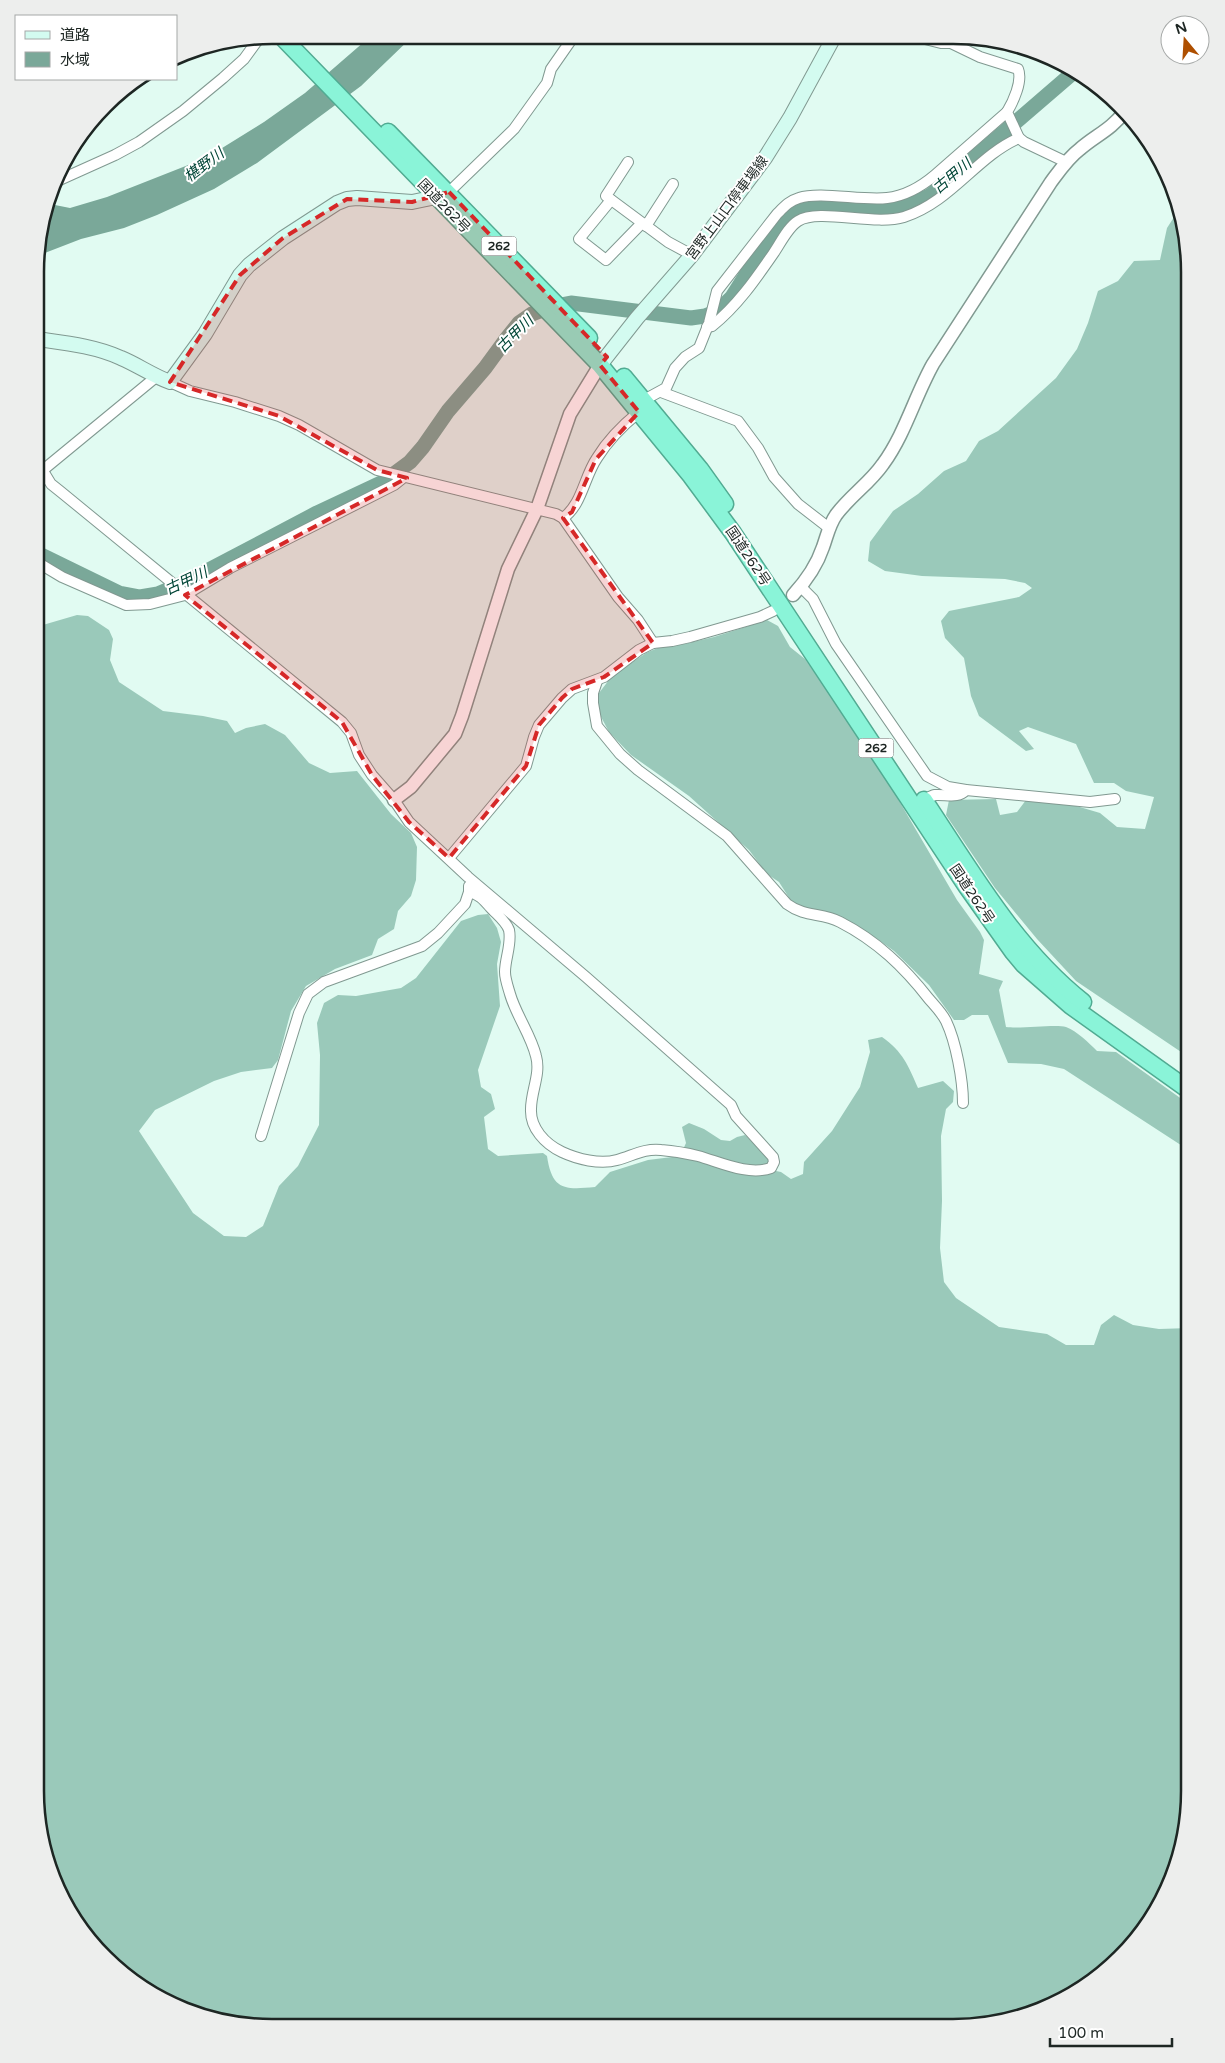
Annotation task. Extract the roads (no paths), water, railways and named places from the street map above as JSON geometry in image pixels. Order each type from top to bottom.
[{"type":"highway","name":"国道262号","points":[[290,44],[366,116]]},
{"type":"highway","name":"国道262号","points":[[302,44],[366,116],[603,361],[700,468],[743,529],[919,803],[987,917],[1023,964],[1077,1011],[1181,1085]]},
{"type":"highway","name":"国道262号","points":[[919,803],[1001,915],[1044,966],[1104,1019],[1181,1073]]},
{"type":"main road","name":"宮野上山口停車場線","points":[[603,361],[637,318],[692,255],[765,158],[790,118],[830,44]]},
{"type":"main road","points":[[44,340],[101,350],[122,358],[156,377],[170,382],[205,334],[240,275],[282,238],[337,203],[347,199],[412,202],[442,195]]},
{"type":"street","points":[[64,178],[115,155],[147,137],[183,111],[223,78],[244,59],[255,44]]},
{"type":"street","points":[[442,195],[514,129],[547,83],[551,69],[568,44]]},
{"type":"street","points":[[563,518],[572,512],[596,459],[610,440],[642,406],[666,388],[675,368],[685,356],[698,348],[708,325],[717,292],[777,214],[788,204],[800,198],[876,199],[890,198],[908,192],[924,184],[1008,114],[1018,84],[1020,73],[1018,69],[980,57],[953,44]]},
{"type":"street","points":[[1008,114],[1024,142],[1066,162]]},
{"type":"street","points":[[1116,799],[1090,802],[966,790],[948,787],[927,776],[836,644],[812,599],[797,591],[817,561],[829,528],[836,515],[883,464],[894,448],[933,364],[1066,162],[1080,149],[1108,130],[1121,116]]},
{"type":"street","points":[[708,325],[712,326],[734,307],[797,222],[815,216],[880,220],[901,218],[916,212],[958,185],[1018,134]]},
{"type":"street","points":[[628,162],[606,196],[668,242],[692,255]]},
{"type":"street","points":[[611,200],[580,239],[606,260],[644,224],[674,184]]},
{"type":"street","points":[[394,800],[411,787],[455,734],[508,569],[537,509],[570,414],[603,361]]},
{"type":"street","points":[[44,469],[156,377]]},
{"type":"street","points":[[170,382],[190,391],[279,416],[299,425],[377,470],[537,509],[563,518],[594,559],[618,597],[638,620],[654,643]]},
{"type":"street","points":[[661,392],[738,421],[758,448],[774,476],[798,504],[829,528]]},
{"type":"street","points":[[44,472],[51,484],[60,492],[342,722],[351,733],[359,756],[372,776],[394,800],[409,822],[468,877],[586,976],[731,1105],[736,1116],[773,1157],[774,1162],[771,1168],[763,1171],[743,1169],[697,1156],[656,1149],[614,1161],[599,1162],[575,1157],[548,1144],[536,1131],[530,1108],[536,1082],[536,1056],[514,1006],[507,983],[505,972],[509,930],[506,924],[482,898],[476,893],[469,892]]},
{"type":"street","points":[[44,566],[62,577],[126,605],[150,604],[184,594],[230,568],[394,485],[403,477]]},
{"type":"street","points":[[449,858],[526,766],[539,725],[572,689],[597,681],[639,650],[654,643],[672,642],[760,617],[773,611]]},
{"type":"street","points":[[597,681],[593,693],[597,726],[620,754],[638,770],[727,836],[787,904],[798,912],[829,917],[872,940],[893,958],[919,985],[945,1019],[950,1031],[963,1090],[963,1103]]},
{"type":"street","points":[[919,803],[933,795],[956,796],[966,790]]},
{"type":"street","points":[[261,1136],[289,1042],[299,1012],[308,994],[324,982],[422,946],[438,934],[465,904],[469,892],[468,877]]},
{"type":"water","name":"椹野川","points":[[362,44],[405,44],[361,86],[257,163],[214,189],[124,228],[81,239],[44,253],[48,227],[55,205],[70,208],[107,197],[206,158],[264,122],[305,93]]},
{"type":"waterway","name":"古甲川","points":[[44,556],[119,593],[140,597],[158,594],[186,582],[317,513],[383,482],[410,462],[448,411],[485,368],[519,323],[532,314],[550,307],[571,303],[691,318],[705,316],[718,311],[732,297],[779,223],[794,212],[810,208],[889,210],[917,202],[931,195],[1070,75]]}]
